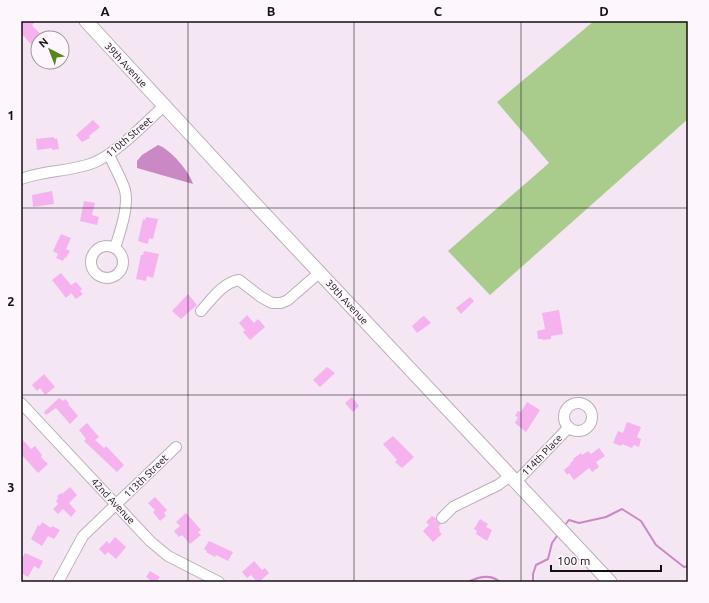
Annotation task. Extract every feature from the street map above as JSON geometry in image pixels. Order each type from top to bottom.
[{"type":"main road","name":"39th Avenue","points":[[86,21],[319,273],[610,582]]},
{"type":"street","name":"110th Street","points":[[21,179],[37,173],[76,168],[92,163],[109,155],[164,106]]},
{"type":"street","points":[[109,155],[124,189],[126,200],[122,226],[115,248]]},
{"type":"street","points":[[201,311],[224,286],[233,281],[240,280],[261,297],[272,303],[281,303],[288,300],[319,273]]},
{"type":"street","name":"42nd Avenue","points":[[21,403],[150,541],[168,556],[219,582]]},
{"type":"street","name":"114th Place","points":[[442,518],[453,507],[513,479],[569,427]]},
{"type":"street","name":"113th Street","points":[[58,582],[83,536],[176,447]]},
{"type":"green space","points":[[594,21],[688,21],[688,119],[490,295],[448,251],[549,163],[497,102]]},
{"type":"shaded area","points":[[158,145],[168,151],[178,161],[188,173],[193,184],[137,168],[137,161],[142,155]]},
{"type":"building","points":[[21,21],[36,21],[32,25],[36,30],[30,30],[30,43],[21,33]]},
{"type":"building","points":[[93,120],[100,127],[89,136],[90,138],[82,142],[76,135]]},
{"type":"building","points":[[54,137],[54,139],[57,138],[59,149],[52,150],[52,148],[37,150],[36,139]]},
{"type":"building","points":[[52,191],[54,204],[33,207],[32,195]]},
{"type":"building","points":[[84,201],[95,203],[92,215],[99,217],[97,225],[80,221]]},
{"type":"building","points":[[146,217],[158,219],[153,239],[149,238],[148,244],[138,241],[143,219],[145,220]]},
{"type":"building","points":[[61,234],[71,238],[66,249],[70,251],[63,261],[56,258],[58,254],[53,251]]},
{"type":"building","points":[[144,251],[159,254],[153,278],[147,276],[146,281],[136,279],[141,255],[143,255]]},
{"type":"building","points":[[61,273],[71,285],[76,282],[82,289],[80,291],[83,294],[76,299],[71,293],[66,298],[52,280]]},
{"type":"building","points":[[188,294],[197,305],[181,319],[172,311]]},
{"type":"building","points":[[470,297],[474,301],[461,314],[456,308]]},
{"type":"building","points":[[559,310],[563,334],[551,336],[551,339],[538,339],[537,331],[545,329],[542,313]]},
{"type":"building","points":[[247,315],[254,323],[258,319],[265,327],[250,340],[243,332],[245,330],[239,323]]},
{"type":"building","points":[[424,316],[431,323],[417,333],[412,326]]},
{"type":"building","points":[[327,367],[335,373],[320,387],[313,380]]},
{"type":"building","points":[[44,374],[55,387],[45,395],[40,388],[37,391],[32,385]]},
{"type":"building","points":[[352,397],[359,406],[353,412],[345,403]]},
{"type":"building","points":[[59,398],[63,401],[65,399],[78,416],[70,424],[56,408],[46,415],[44,412]]},
{"type":"building","points":[[527,402],[540,410],[526,432],[515,423],[518,417],[515,416],[518,411],[521,412]]},
{"type":"building","points":[[627,422],[641,427],[637,437],[641,439],[639,447],[634,445],[632,448],[622,444],[621,446],[613,443],[618,431],[623,433]]},
{"type":"building","points":[[87,423],[99,437],[95,440],[104,448],[106,446],[124,465],[117,472],[84,441],[86,439],[79,430]]},
{"type":"building","points":[[393,436],[414,457],[402,468],[395,462],[397,460],[383,444]]},
{"type":"building","points":[[21,438],[31,449],[35,446],[42,455],[41,457],[48,464],[38,473],[21,454]]},
{"type":"building","points":[[599,448],[605,456],[596,462],[599,467],[592,472],[589,468],[574,480],[569,473],[567,475],[564,470],[571,464],[570,463],[574,460],[573,459],[581,453],[582,455],[588,451],[591,454]]},
{"type":"building","points":[[70,487],[77,495],[69,503],[76,511],[71,517],[63,509],[58,514],[53,509],[58,504],[56,501],[58,498],[57,496],[61,493],[62,494]]},
{"type":"building","points":[[155,497],[167,510],[164,513],[166,516],[160,521],[153,512],[155,510],[148,503]]},
{"type":"building","points":[[186,513],[201,530],[198,532],[201,535],[190,544],[182,535],[179,537],[174,531],[180,526],[176,522]]},
{"type":"building","points":[[432,516],[441,524],[438,527],[442,534],[433,542],[423,531],[429,525],[426,522]]},
{"type":"building","points":[[480,519],[488,524],[486,527],[492,530],[487,541],[476,534],[477,531],[474,529]]},
{"type":"building","points":[[42,522],[51,528],[52,526],[60,530],[54,539],[48,536],[42,546],[31,539],[38,525],[40,526]]},
{"type":"building","points":[[115,537],[126,547],[116,559],[108,552],[105,555],[99,549],[107,541],[109,544]]},
{"type":"building","points":[[209,541],[233,552],[228,561],[216,555],[215,557],[206,552],[207,551],[204,549]]},
{"type":"building","points":[[25,553],[43,561],[39,569],[34,566],[28,577],[21,573],[21,556],[23,557]]},
{"type":"building","points":[[254,561],[262,570],[265,568],[269,573],[259,582],[257,582],[251,575],[247,578],[242,572]]},
{"type":"building","points":[[150,571],[160,577],[156,582],[148,582],[150,580],[146,577]]},
{"type":"waterway","points":[[565,525],[569,520],[579,523],[606,517],[622,509],[641,521],[656,545],[684,567],[688,566]]},
{"type":"waterway","points":[[533,582],[533,574],[536,565],[548,559],[552,543],[557,536]]},
{"type":"waterway","points":[[468,582],[484,577],[493,578],[500,582]]}]
